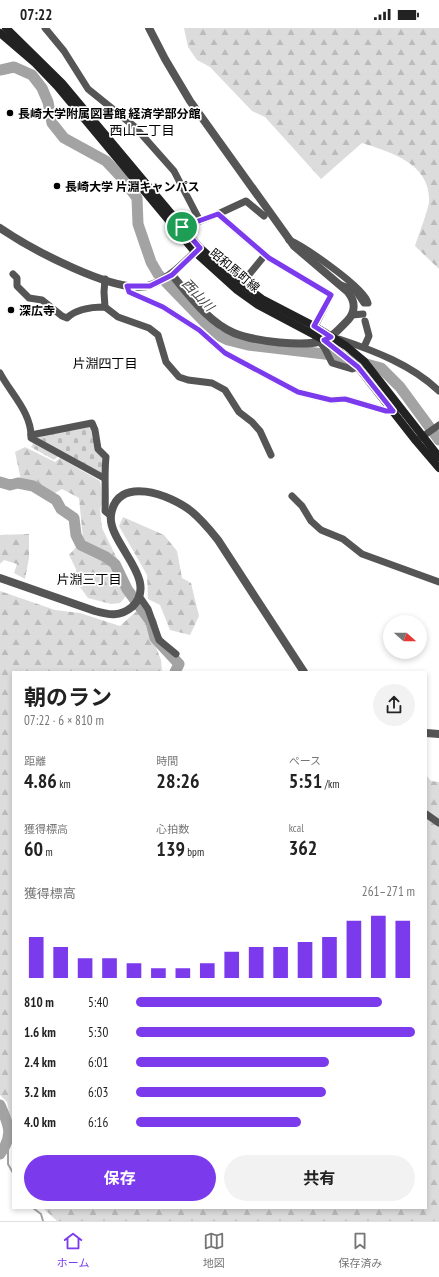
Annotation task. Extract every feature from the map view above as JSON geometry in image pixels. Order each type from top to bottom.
[{"type":"main road","name":"昭和馬町線","points":[[6,28],[62,83],[197,250],[239,287],[313,330],[325,342],[339,351],[358,367],[439,457]]},
{"type":"main road","name":"昭和馬町線","points":[[0,33],[35,63],[57,86],[180,229]]},
{"type":"main road","name":"昭和馬町線","points":[[325,342],[346,346],[373,370],[397,409]]},
{"type":"main road","name":"昭和馬町線","points":[[422,437],[439,468]]},
{"type":"street","points":[[44,28],[64,51],[88,89],[135,127],[148,144],[158,152],[174,171],[200,220]]},
{"type":"street","points":[[149,28],[165,60],[190,101],[290,240],[301,253],[339,285],[353,300],[354,307],[352,315],[325,342]]},
{"type":"street","points":[[180,229],[218,214],[246,200],[264,216]]},
{"type":"street","points":[[218,214],[265,255],[296,276],[331,295],[313,330],[325,342],[332,363],[352,369],[358,367]]},
{"type":"street","points":[[0,228],[25,245],[66,265],[127,286],[150,286],[172,275],[197,250]]},
{"type":"street","points":[[290,240],[300,245],[357,287],[368,303],[364,303],[356,291],[339,285]]},
{"type":"street","points":[[239,287],[265,255]]},
{"type":"street","points":[[13,274],[17,278],[17,286],[29,298],[42,300],[62,316],[67,318],[72,313],[87,309],[105,307],[118,316],[149,328],[158,335],[166,362],[179,377],[188,380],[212,383],[225,390],[239,412],[252,422],[260,431],[271,455]]},
{"type":"street","points":[[172,275],[216,322],[234,333],[248,338],[269,341],[309,343],[325,342],[364,347],[377,352],[425,378],[439,391]]},
{"type":"street","points":[[105,307],[104,292],[106,279]]},
{"type":"street","points":[[127,286],[129,292],[163,307],[199,330],[225,353],[298,392],[331,400],[345,399],[386,411],[397,409]]},
{"type":"street","points":[[352,315],[364,318],[368,336],[364,347]]},
{"type":"street","points":[[0,372],[26,414],[31,427],[31,438],[104,478]]},
{"type":"street","points":[[31,435],[92,423],[95,430],[98,449],[106,457],[104,478],[106,485],[105,511],[111,516]]},
{"type":"street","points":[[422,437],[438,425]]},
{"type":"street","points":[[0,578],[110,615],[122,614],[133,606],[139,596],[140,584],[137,572],[113,528],[111,516],[114,506],[122,497],[132,492],[144,491],[177,501],[203,521],[218,540],[303,671]]},
{"type":"street","points":[[292,496],[302,506],[311,522],[321,530],[343,539],[362,554],[439,582]]},
{"type":"street","points":[[139,596],[148,609],[159,640],[176,654]]},
{"type":"street","points":[[427,733],[439,734]]},
{"type":"street","points":[[427,815],[439,823]]},
{"type":"green space","points":[[184,28],[439,28],[439,269],[415,246],[429,202],[428,189],[423,178],[416,169],[396,156],[362,143],[321,179],[265,117],[252,111],[210,67],[197,60],[188,47]]},
{"type":"green space","points":[[90,426],[104,457],[102,474],[63,452],[54,460],[31,447],[37,437]]},
{"type":"green space","points":[[25,447],[55,462],[60,458],[100,481],[103,499],[100,510],[102,528],[130,585],[127,595],[120,603],[111,604],[88,598],[77,583],[76,569],[69,555],[83,539],[79,498],[62,489],[51,495],[30,482],[21,480],[15,452]]},
{"type":"green space","points":[[123,517],[164,535],[177,551],[182,578],[191,583],[199,616],[190,635],[170,630],[160,605],[148,599],[147,575],[119,526]]},
{"type":"green space","points":[[29,534],[29,558],[25,579],[14,573],[17,564],[4,560],[0,564],[0,535]]},
{"type":"green space","points":[[0,591],[55,610],[80,613],[120,626],[140,608],[161,660],[162,671],[12,671],[12,1127],[7,1102],[0,1095]]},
{"type":"green space","points":[[427,776],[431,781],[439,782],[439,1221],[57,1221],[44,1209],[427,1209]]},
{"type":"waterway","name":"西山川","points":[[0,70],[14,67],[32,75],[42,88],[48,102],[52,123],[64,138],[106,161],[122,178],[137,198],[138,224],[151,262],[158,274],[216,334],[228,340],[248,345],[333,355],[381,368],[400,387],[439,440]]},
{"type":"waterway","points":[[0,482],[10,485],[18,483],[33,486],[56,500],[61,509],[74,518],[76,535],[81,545],[106,557],[115,564],[127,589],[151,622],[155,638],[179,664],[176,671]]},
{"type":"waterway","points":[[0,1105],[6,1118],[9,1130],[7,1141],[0,1154]]},
{"type":"waterway","points":[[8,1144],[8,1164],[12,1171]]},
{"type":"waterway","points":[[34,1209],[41,1214],[43,1221]]},
{"type":"place","name":"長崎大学附属図書館 経済学部分館","points":[[10,113]]},
{"type":"place","name":"長崎大学 片淵キャンパス","points":[[57,186]]},
{"type":"place","name":"深広寺","points":[[11,310]]},
{"type":"district","name":"西山二丁目","points":[[142,130]]},
{"type":"district","name":"片淵四丁目","points":[[105,363]]},
{"type":"district","name":"片淵三丁目","points":[[89,579]]},
{"type":"route","points":[[218,214],[269,258],[296,276],[331,295],[314,326],[331,337],[324,340],[328,345],[339,351],[365,374],[393,411],[386,411],[345,399],[331,400],[298,392],[225,353],[199,330],[163,307],[129,292],[127,286],[150,286],[172,275],[200,248],[182,227],[218,214]]}]
